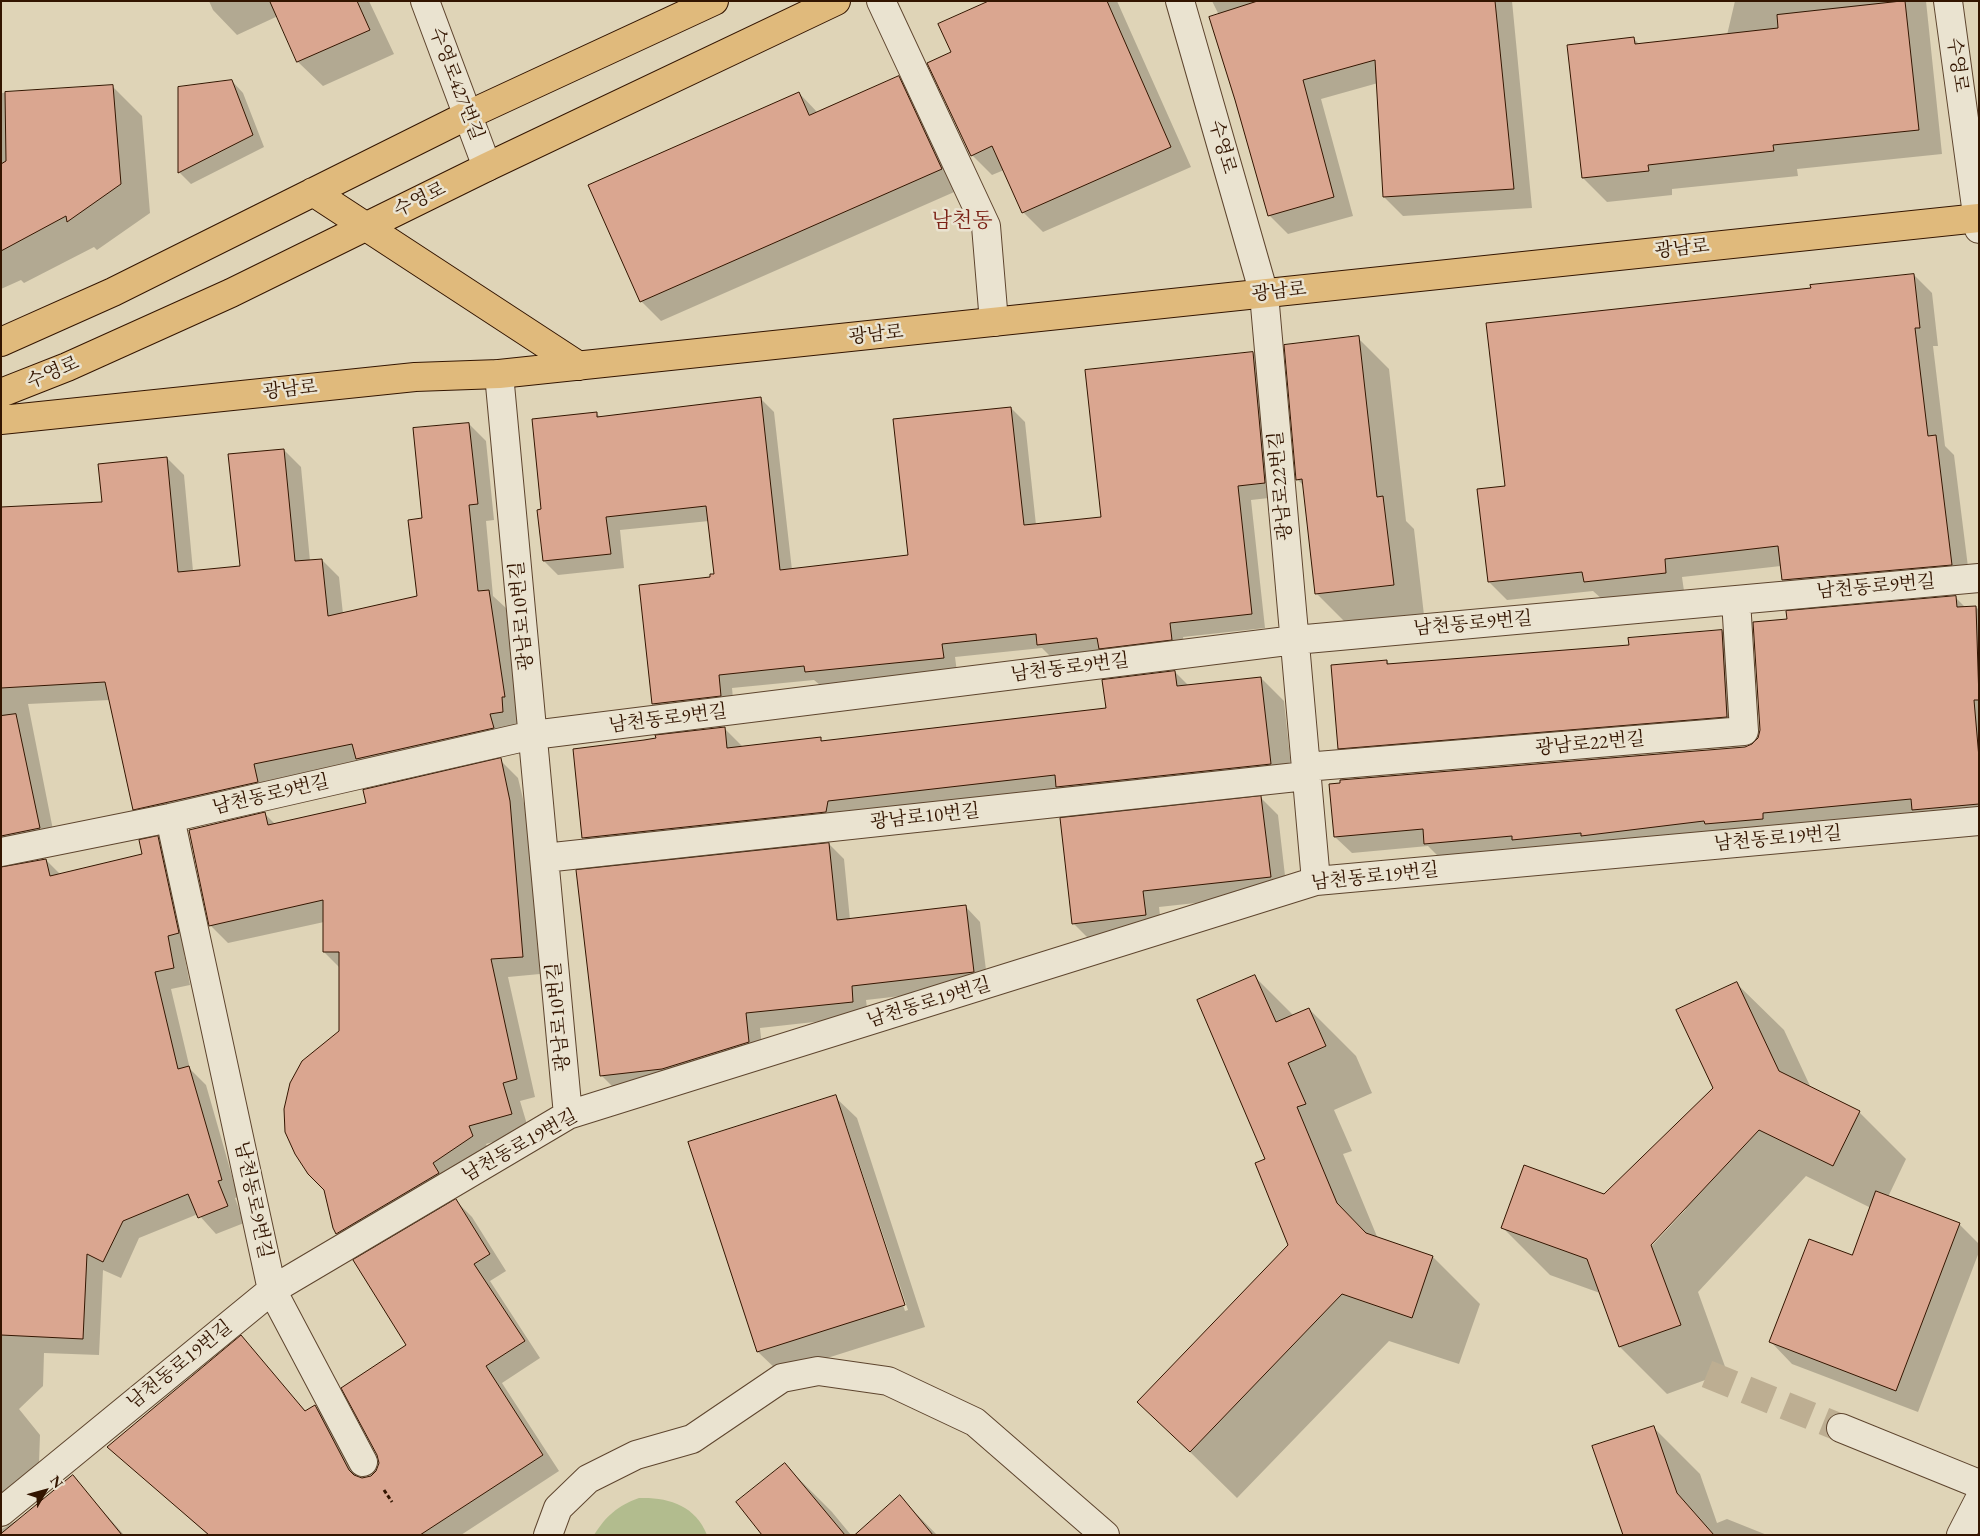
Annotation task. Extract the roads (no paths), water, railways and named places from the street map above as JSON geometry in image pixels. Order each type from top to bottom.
[{"type":"main road","points":[[1,342],[112,292],[468,115],[714,1]]},
{"type":"main road","name":"수영로","points":[[1,393],[68,367],[204,305],[487,167],[836,1]]},
{"type":"main road","points":[[313,192],[579,366]]},
{"type":"main road","name":"광남로","points":[[1,420],[415,377],[499,374],[579,366],[1978,221]]},
{"type":"street","name":"수영로427번길","points":[[425,1],[487,167]]},
{"type":"street","points":[[881,1],[986,226],[994,322]]},
{"type":"street","name":"수영로","points":[[1180,1],[1264,294]]},
{"type":"street","name":"수영로","points":[[1948,1],[1978,221]]},
{"type":"street","name":"광남로22번길","points":[[1264,294],[1316,881]]},
{"type":"street","name":"광남로10번길","points":[[499,374],[568,1115]]},
{"type":"street","name":"남천동로9번길","points":[[1,852],[170,818],[533,736],[1295,640],[1979,578]]},
{"type":"street","name":"광남로22번길","points":[[1306,772],[1744,731],[1736,600]]},
{"type":"street","name":"광남로10번길","points":[[544,858],[1306,772]]},
{"type":"street","name":"남천동로9번길","points":[[170,818],[272,1290],[352,1453]]},
{"type":"street","name":"남천동로19번길","points":[[1,1512],[272,1290],[568,1115],[1316,881],[1979,821]]},
{"type":"street","points":[[548,1535],[558,1508],[588,1478],[636,1455],[692,1439],[782,1378],[818,1372],[888,1381],[975,1422],[1105,1535]]},
{"type":"street","points":[[1841,1428],[1979,1484]]},
{"type":"street","points":[[1961,1535],[1979,1500]]},
{"type":"tunnel","points":[[1707,1374],[1841,1428]]},
{"type":"district","name":"남천동","points":[[962,221]]}]
